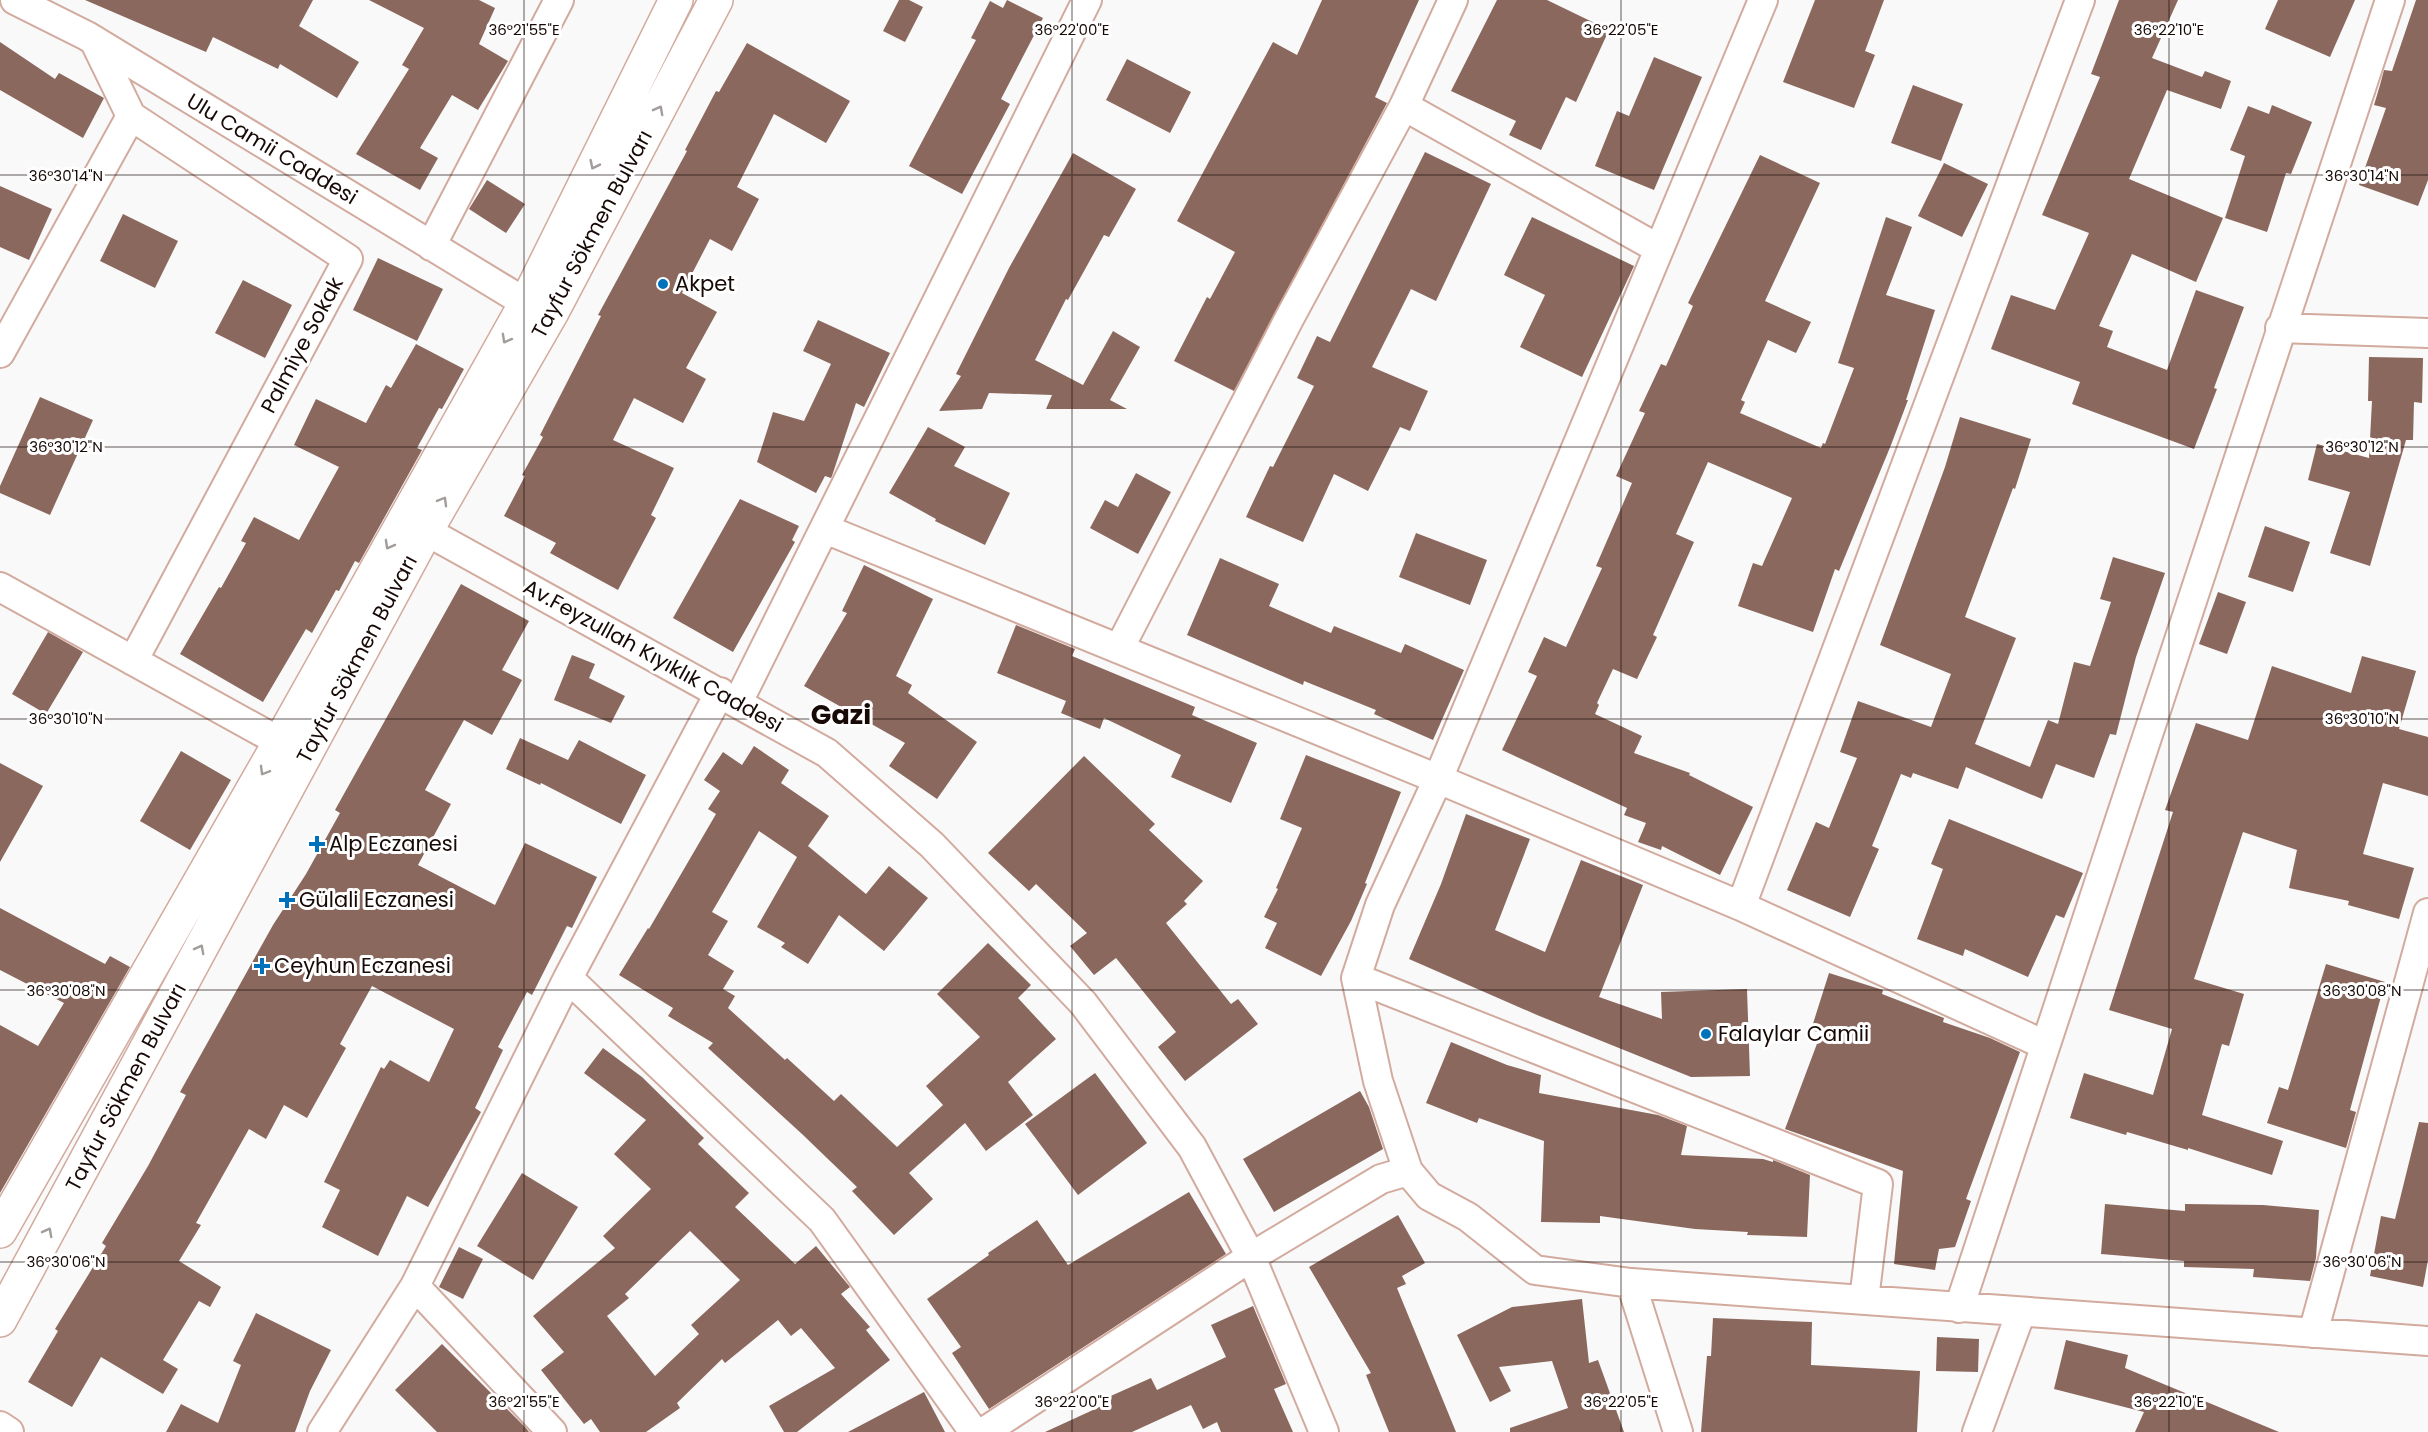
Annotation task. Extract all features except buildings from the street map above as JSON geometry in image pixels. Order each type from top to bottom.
[{"type":"main road","name":"Tayfur Sökmen Bulvarı","points":[[0,1231],[280,742],[526,303],[676,0]]},
{"type":"main road","name":"Tayfur Sökmen Bulvarı","points":[[0,1320],[426,531],[552,312],[716,0]]},
{"type":"street","name":"Ulu Camii Caddesi","points":[[15,0],[94,40],[526,303]]},
{"type":"street","points":[[431,246],[559,0]]},
{"type":"street","points":[[322,1432],[415,1286],[568,978],[825,529],[1087,0]]},
{"type":"street","points":[[1119,649],[1284,330],[1404,106],[1453,0]]},
{"type":"street","points":[[1763,0],[1438,779],[1380,905],[1356,978],[1378,1081],[1408,1171],[1429,1196],[1468,1217],[1535,1270],[1630,1283],[2428,1341]]},
{"type":"street","points":[[1741,906],[2080,0]]},
{"type":"street","points":[[1959,1308],[2280,328],[2390,0]]},
{"type":"street","points":[[0,353],[130,116],[94,40]]},
{"type":"street","points":[[1404,106],[1659,249]]},
{"type":"street","name":"Palmiye Sokak","points":[[130,116],[348,259],[133,661]]},
{"type":"street","points":[[2280,328],[2428,333]]},
{"type":"street","points":[[825,529],[1438,779],[1741,906],[2045,1045]]},
{"type":"street","name":"Av.Feyzullah Kıyıklık Caddesi","points":[[426,531],[827,753],[932,845],[1083,1003],[1192,1147],[1251,1257],[1324,1432]]},
{"type":"street","points":[[2,592],[280,742]]},
{"type":"street","points":[[2313,1333],[2428,912]]},
{"type":"street","points":[[568,978],[822,1220],[974,1432]]},
{"type":"street","points":[[1356,978],[1878,1184],[1864,1300]]},
{"type":"street","points":[[984,1432],[1251,1257],[1381,1179],[1408,1171]]},
{"type":"street","points":[[1630,1283],[1678,1432]]},
{"type":"street","points":[[415,1286],[552,1432]]},
{"type":"street","points":[[1977,1432],[2021,1312]]},
{"type":"street","points":[[0,1426],[9,1432]]},
{"type":"place","name":"Akpet","points":[[663,284]]},
{"type":"place","name":"Alp Eczanesi","points":[[317,844]]},
{"type":"place","name":"Gülali Eczanesi","points":[[287,900]]},
{"type":"place","name":"Ceyhun Eczanesi","points":[[262,966]]},
{"type":"place","name":"Falaylar Camii","points":[[1706,1034]]},
{"type":"district","name":"Gazi","points":[[841,715]]}]
